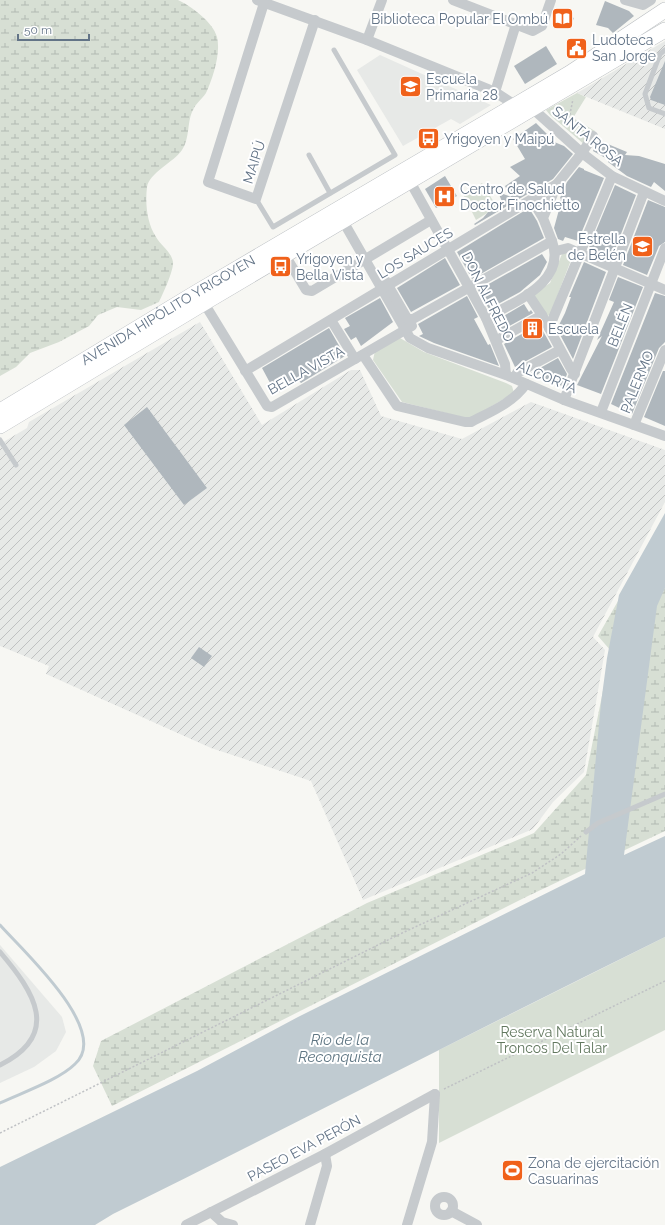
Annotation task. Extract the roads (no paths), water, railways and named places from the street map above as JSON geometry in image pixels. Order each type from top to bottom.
[{"type":"main road","name":"AVENIDA HIPÓLITO YRIGOYEN","points":[[0,426],[201,297],[285,255],[346,220],[407,176],[515,105],[593,59],[665,10]]},
{"type":"main road","name":"AVENIDA HIPÓLITO YRIGOYEN","points":[[0,411],[201,297],[407,176],[533,109],[665,30]]},
{"type":"street","points":[[367,40],[382,0]]},
{"type":"street","points":[[453,0],[532,30],[538,30],[542,26],[551,0]]},
{"type":"street","points":[[625,0],[643,5],[651,0]]},
{"type":"street","name":"MAIPÚ","points":[[315,20],[256,200],[208,182],[260,1],[315,20],[367,40],[495,92],[515,105]]},
{"type":"street","points":[[495,92],[516,24]]},
{"type":"street","name":"SANTA ROSA","points":[[515,105],[533,109],[556,124],[582,154],[612,176],[665,201]]},
{"type":"street","name":"LOS SAUCES","points":[[543,218],[557,184],[582,154],[593,136]]},
{"type":"street","name":"DON ALFREDO","points":[[407,176],[486,318],[510,377]]},
{"type":"street","points":[[549,328],[612,176]]},
{"type":"street","name":"LOS SAUCES","points":[[245,371],[557,184]]},
{"type":"street","points":[[564,400],[644,192]]},
{"type":"street","points":[[486,318],[528,294],[547,279],[556,258],[554,246],[543,218],[532,200]]},
{"type":"street","name":"ALCORTA","points":[[346,220],[408,324],[410,338],[428,348],[510,377],[564,400],[665,435]]},
{"type":"street","points":[[285,255],[306,290],[309,291],[431,220]]},
{"type":"street","name":"BELLA VISTA","points":[[201,297],[267,406],[272,407],[359,357],[408,324],[412,319],[470,287],[554,246],[568,248],[665,290]]},
{"type":"street","name":"BELÉN","points":[[601,412],[665,248]]},
{"type":"street","points":[[528,294],[542,315],[560,350],[575,374]]},
{"type":"street","points":[[496,340],[542,315]]},
{"type":"street","points":[[331,320],[397,406],[465,422],[471,422],[509,402],[516,397],[526,384]]},
{"type":"street","points":[[510,377],[560,350]]},
{"type":"street","name":"PALERMO","points":[[634,425],[665,350]]},
{"type":"street","name":"PASEO EVA PERÓN","points":[[186,1225],[325,1154],[435,1094],[432,1142],[407,1225]]},
{"type":"street","points":[[310,1225],[327,1166],[325,1154]]},
{"type":"street","points":[[451,1211],[477,1225]]},
{"type":"street","points":[[211,1212],[217,1219],[233,1225]]},
{"type":"lane","points":[[256,200],[273,227],[395,155],[334,50]]},
{"type":"lane","points":[[665,50],[660,54],[645,94],[649,108],[665,114]]},
{"type":"lane","points":[[309,155],[330,193]]},
{"type":"lane","points":[[0,440],[16,465]]},
{"type":"lane","points":[[586,832],[598,823],[665,794]]},
{"type":"lane","points":[[0,952],[29,990],[37,1014],[34,1034],[24,1050],[0,1065]]},
{"type":"water","name":"Río de la Reconquista","points":[[665,513],[665,588],[657,606],[624,855],[665,836],[665,937],[113,1214],[95,1225],[0,1225],[0,1167],[197,1071],[298,1017],[585,874],[601,703],[607,658],[619,595]]},
{"type":"waterway","points":[[0,925],[43,971],[73,1012],[82,1032],[83,1050],[75,1064],[68,1070],[39,1086],[0,1103]]},
{"type":"place","name":"Biblioteca Popular El Ombú","points":[[563,19]]},
{"type":"place","name":"Ludoteca San Jorge","points":[[576,48]]},
{"type":"place","name":"Escuela Primaria 28","points":[[410,87]]},
{"type":"place","name":"Yrigoyen y Maipú","points":[[429,139]]},
{"type":"place","name":"Centro de Salud Doctor Finochietto","points":[[444,197]]},
{"type":"place","name":"Estrella de Belén","points":[[642,247]]},
{"type":"place","name":"Yrigoyen y Bella Vista","points":[[280,267]]},
{"type":"place","name":"Escuela","points":[[532,329]]},
{"type":"place","name":"Zona de ejercitación Casuarinas","points":[[512,1171]]},
{"type":"park label","name":"Reserva Natural Troncos Del Talar","points":[[552,1040]]}]
